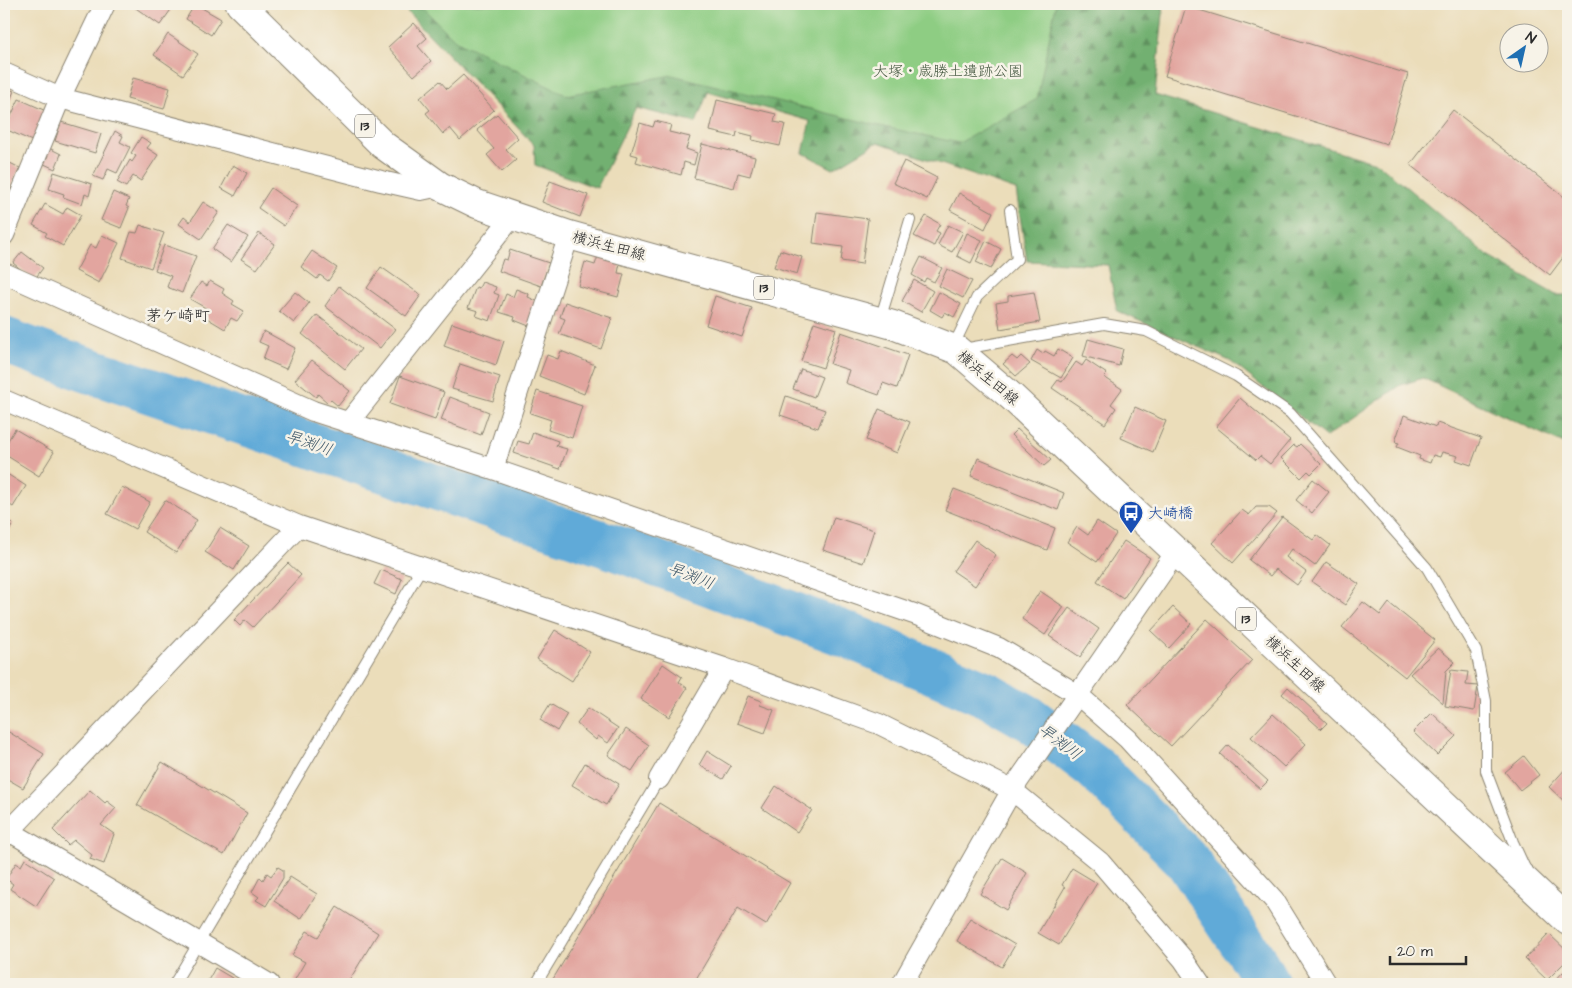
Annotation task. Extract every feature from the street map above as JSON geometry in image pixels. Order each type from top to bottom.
[{"type":"main road","name":"横浜生田線","points":[[240,4],[383,145],[440,186],[477,204],[569,236],[880,320],[954,349],[1012,397],[1568,921]]},
{"type":"street","points":[[4,235],[60,98],[105,4]]},
{"type":"street","points":[[4,73],[60,98],[381,181],[421,190],[440,186]]},
{"type":"street","points":[[348,423],[512,217]]},
{"type":"street","points":[[494,469],[569,236]]},
{"type":"street","points":[[4,273],[313,411],[494,469],[914,614],[999,648],[1074,698],[1128,740],[1274,900],[1326,984]]},
{"type":"street","points":[[4,400],[299,526],[421,569],[724,668],[879,724],[1014,787],[1100,862],[1183,959],[1200,984]]},
{"type":"street","points":[[269,984],[5,832],[299,526]]},
{"type":"street","points":[[902,984],[1014,787],[1176,552]]},
{"type":"street","points":[[659,779],[724,668]]},
{"type":"lane","points":[[954,349],[977,297],[1017,259],[1010,210]]},
{"type":"lane","points":[[880,320],[910,220]]},
{"type":"lane","points":[[954,349],[1104,324],[1146,331],[1236,376],[1290,414],[1427,568],[1476,651],[1486,701],[1486,771],[1513,842],[1535,889]]},
{"type":"lane","points":[[174,984],[421,569]]},
{"type":"lane","points":[[536,984],[659,779]]},
{"type":"green space","points":[[400,4],[1164,4],[1155,95],[1379,164],[1488,256],[1556,295],[1568,295],[1568,446],[1423,378],[1401,385],[1326,437],[1230,361],[1117,311],[1108,265],[1027,261],[1016,190],[878,142],[833,169],[803,153],[810,121],[708,92],[696,123],[636,108],[597,188],[535,165],[534,145]]},
{"type":"green space","name":"大塚・歳勝土遺跡公園","points":[[419,4],[1056,4],[1037,99],[959,143],[880,126],[672,75],[566,95],[455,40]]},
{"type":"building","points":[[130,4],[175,4],[160,25]]},
{"type":"building","points":[[195,4],[221,19],[211,35],[186,19]]},
{"type":"building","points":[[1186,6],[1408,74],[1387,144],[1165,76]]},
{"type":"building","points":[[414,23],[427,38],[418,46],[431,61],[414,76],[388,47]]},
{"type":"building","points":[[168,34],[198,54],[183,75],[154,55]]},
{"type":"building","points":[[463,75],[494,110],[460,140],[450,128],[443,134],[426,113],[430,110],[420,98],[440,81],[447,89]]},
{"type":"building","points":[[133,78],[170,88],[164,109],[127,99]]},
{"type":"building","points":[[4,87],[14,91],[4,115]]},
{"type":"building","points":[[19,99],[46,111],[32,141],[5,129]]},
{"type":"building","points":[[717,100],[776,114],[774,122],[785,124],[780,146],[752,140],[753,136],[737,132],[736,137],[710,131]]},
{"type":"building","points":[[1453,110],[1568,200],[1568,251],[1550,275],[1410,165]]},
{"type":"building","points":[[497,114],[518,138],[506,149],[516,160],[502,172],[487,155],[494,149],[477,130]]},
{"type":"building","points":[[655,121],[671,125],[669,132],[690,137],[686,149],[697,153],[694,165],[684,162],[681,175],[636,162],[638,156],[631,154],[640,123],[653,127]]},
{"type":"building","points":[[61,122],[101,134],[95,153],[55,141]]},
{"type":"building","points":[[115,131],[123,136],[120,142],[130,147],[117,173],[108,169],[103,180],[93,176]]},
{"type":"building","points":[[141,137],[151,143],[147,148],[158,155],[141,181],[133,176],[126,187],[117,182],[130,160],[132,162],[136,156],[131,153]]},
{"type":"building","points":[[702,144],[755,157],[750,176],[738,173],[734,188],[694,178]]},
{"type":"building","points":[[49,148],[61,154],[55,169],[42,163]]},
{"type":"building","points":[[4,160],[20,168],[4,202]]},
{"type":"building","points":[[904,161],[937,178],[927,199],[893,183]]},
{"type":"building","points":[[233,165],[247,173],[235,196],[221,188]]},
{"type":"building","points":[[54,172],[92,184],[89,196],[85,194],[82,204],[63,197],[64,194],[49,189]]},
{"type":"building","points":[[550,181],[588,195],[580,217],[542,202]]},
{"type":"building","points":[[271,188],[297,206],[284,226],[258,208]]},
{"type":"building","points":[[113,192],[129,199],[126,206],[129,208],[121,228],[101,220]]},
{"type":"building","points":[[959,193],[993,212],[985,229],[950,210]]},
{"type":"building","points":[[203,202],[219,212],[201,239],[179,224],[184,217],[190,222]]},
{"type":"building","points":[[45,204],[63,214],[67,207],[81,215],[63,246],[45,236],[47,233],[33,225]]},
{"type":"building","points":[[817,212],[868,219],[862,264],[841,261],[843,247],[813,243]]},
{"type":"building","points":[[926,216],[940,224],[936,231],[940,233],[934,246],[914,236]]},
{"type":"building","points":[[140,225],[164,233],[151,268],[122,258],[131,232],[137,233]]},
{"type":"building","points":[[228,225],[248,237],[231,262],[212,249]]},
{"type":"building","points":[[948,225],[963,232],[952,252],[938,245]]},
{"type":"building","points":[[259,233],[275,244],[257,269],[241,259]]},
{"type":"building","points":[[967,233],[982,240],[971,263],[957,256]]},
{"type":"building","points":[[102,235],[119,243],[99,283],[76,271],[90,245],[96,248]]},
{"type":"building","points":[[986,241],[1001,249],[991,269],[976,262]]},
{"type":"building","points":[[164,245],[196,256],[182,293],[167,287],[171,276],[155,270]]},
{"type":"building","points":[[510,250],[549,263],[541,286],[499,271],[503,259],[507,260]]},
{"type":"building","points":[[780,250],[802,257],[797,274],[774,267]]},
{"type":"building","points":[[312,251],[337,268],[328,281],[320,275],[317,279],[301,267]]},
{"type":"building","points":[[22,252],[43,268],[34,280],[13,263]]},
{"type":"building","points":[[598,256],[620,263],[618,273],[624,274],[618,297],[578,286],[585,262],[595,265]]},
{"type":"building","points":[[921,257],[942,268],[934,282],[926,278],[924,282],[912,275]]},
{"type":"building","points":[[381,267],[421,295],[406,316],[367,288]]},
{"type":"building","points":[[947,269],[972,281],[963,298],[939,286]]},
{"type":"building","points":[[914,280],[933,291],[921,312],[902,301]]},
{"type":"building","points":[[210,281],[224,289],[222,293],[234,301],[232,304],[244,311],[237,321],[231,318],[225,329],[205,317],[209,310],[190,299],[201,282],[207,286]]},
{"type":"building","points":[[482,282],[496,287],[494,293],[499,295],[490,321],[476,316],[478,311],[468,308],[476,287],[479,288]]},
{"type":"building","points":[[339,286],[395,329],[380,348],[325,306]]},
{"type":"building","points":[[516,289],[529,294],[528,297],[537,301],[529,326],[514,320],[515,317],[499,312],[506,294],[513,297]]},
{"type":"building","points":[[295,292],[309,303],[294,323],[279,311]]},
{"type":"building","points":[[939,292],[961,304],[954,317],[945,312],[942,317],[930,310]]},
{"type":"building","points":[[1034,292],[1040,322],[1000,329],[996,303],[1008,301],[1008,296]]},
{"type":"building","points":[[715,296],[752,308],[742,337],[706,325]]},
{"type":"building","points":[[565,302],[612,318],[601,349],[559,334],[565,319],[560,317]]},
{"type":"building","points":[[317,315],[361,349],[345,369],[302,334]]},
{"type":"building","points":[[814,322],[836,329],[823,368],[801,361]]},
{"type":"building","points":[[452,323],[504,341],[496,365],[444,346]]},
{"type":"building","points":[[264,331],[295,348],[286,369],[263,359],[268,346],[259,342]]},
{"type":"building","points":[[841,332],[908,355],[897,388],[883,383],[879,395],[845,383],[849,370],[830,364]]},
{"type":"building","points":[[1088,339],[1123,349],[1119,366],[1083,356]]},
{"type":"building","points":[[1058,349],[1073,358],[1061,378],[1031,361],[1037,350],[1043,354],[1045,351],[1054,356]]},
{"type":"building","points":[[561,351],[595,365],[584,394],[539,376],[547,355],[558,359]]},
{"type":"building","points":[[1012,356],[1017,360],[1021,356],[1030,364],[1016,376],[1003,364]]},
{"type":"building","points":[[312,360],[350,391],[338,406],[331,400],[328,403],[318,394],[316,397],[295,380]]},
{"type":"building","points":[[1086,360],[1107,374],[1104,377],[1122,389],[1111,404],[1116,408],[1105,424],[1052,388],[1058,380],[1062,382],[1076,362],[1082,366]]},
{"type":"building","points":[[460,364],[500,377],[493,401],[452,389]]},
{"type":"building","points":[[801,369],[822,377],[814,397],[793,389]]},
{"type":"building","points":[[400,376],[444,392],[435,420],[390,404]]},
{"type":"building","points":[[537,391],[582,406],[572,438],[548,430],[551,420],[530,413]]},
{"type":"building","points":[[786,396],[825,410],[818,428],[780,415]]},
{"type":"building","points":[[450,397],[489,412],[481,435],[441,420]]},
{"type":"building","points":[[1240,398],[1290,440],[1270,464],[1260,456],[1256,460],[1216,427]]},
{"type":"building","points":[[1135,407],[1166,421],[1153,452],[1121,438]]},
{"type":"building","points":[[879,409],[910,422],[897,453],[866,440]]},
{"type":"building","points":[[1404,415],[1436,427],[1437,423],[1481,438],[1471,465],[1456,460],[1458,456],[1442,452],[1440,457],[1433,455],[1430,463],[1419,459],[1420,456],[1397,447],[1399,443],[1395,442]]},
{"type":"building","points":[[15,429],[54,452],[39,476],[4,454],[4,447]]},
{"type":"building","points":[[1017,429],[1051,460],[1044,466],[1011,435]]},
{"type":"building","points":[[533,432],[558,441],[556,446],[567,449],[560,469],[514,453],[518,441],[529,444]]},
{"type":"building","points":[[1300,444],[1321,464],[1311,474],[1308,471],[1301,478],[1281,458],[1294,445],[1297,447]]},
{"type":"building","points":[[978,458],[1064,493],[1058,510],[971,476]]},
{"type":"building","points":[[4,472],[26,486],[13,507],[4,501]]},
{"type":"building","points":[[1313,479],[1329,492],[1312,513],[1296,500]]},
{"type":"building","points":[[122,487],[150,502],[135,529],[107,514]]},
{"type":"building","points":[[954,489],[1055,528],[1047,550],[945,510]]},
{"type":"building","points":[[165,500],[197,520],[176,553],[144,532]]},
{"type":"building","points":[[1256,507],[1269,507],[1277,513],[1233,563],[1212,543],[1242,510],[1249,515]]},
{"type":"building","points":[[834,517],[874,530],[863,563],[823,550]]},
{"type":"building","points":[[1282,517],[1313,540],[1317,535],[1330,545],[1315,566],[1292,549],[1286,557],[1306,572],[1297,585],[1276,569],[1270,576],[1249,560]]},
{"type":"building","points":[[4,518],[13,524],[4,540]]},
{"type":"building","points":[[1097,521],[1116,534],[1097,562],[1067,542],[1077,527],[1088,535]]},
{"type":"building","points":[[220,528],[249,546],[234,570],[205,552]]},
{"type":"building","points":[[975,540],[996,555],[975,586],[953,571]]},
{"type":"building","points":[[1124,541],[1150,558],[1123,599],[1097,581]]},
{"type":"building","points":[[1326,562],[1359,584],[1345,605],[1312,582]]},
{"type":"building","points":[[288,563],[301,575],[253,627],[245,620],[240,626],[234,620]]},
{"type":"building","points":[[381,570],[402,579],[396,594],[374,584]]},
{"type":"building","points":[[1040,591],[1064,607],[1045,635],[1022,619]]},
{"type":"building","points":[[1363,602],[1380,615],[1389,603],[1435,640],[1405,677],[1342,627]]},
{"type":"building","points":[[1173,607],[1191,624],[1169,648],[1151,631]]},
{"type":"building","points":[[1069,608],[1099,629],[1080,657],[1049,636]]},
{"type":"building","points":[[1207,619],[1252,660],[1171,746],[1127,705]]},
{"type":"building","points":[[555,630],[590,652],[572,681],[537,659]]},
{"type":"building","points":[[1438,648],[1455,662],[1446,671],[1443,703],[1410,674]]},
{"type":"building","points":[[663,664],[682,677],[679,682],[687,688],[669,717],[641,699]]},
{"type":"building","points":[[1451,670],[1468,672],[1466,685],[1478,686],[1474,711],[1445,706]]},
{"type":"building","points":[[1288,687],[1327,723],[1321,729],[1282,694]]},
{"type":"building","points":[[748,696],[761,701],[760,705],[774,710],[765,733],[737,723]]},
{"type":"building","points":[[550,704],[567,714],[557,731],[540,720]]},
{"type":"building","points":[[588,708],[618,728],[608,743],[598,736],[596,740],[577,724]]},
{"type":"building","points":[[1432,713],[1456,736],[1437,755],[1413,732]]},
{"type":"building","points":[[1273,714],[1306,744],[1284,767],[1251,737]]},
{"type":"building","points":[[4,729],[44,754],[23,788],[4,777]]},
{"type":"building","points":[[626,729],[649,745],[632,771],[608,755]]},
{"type":"building","points":[[1228,745],[1268,781],[1260,789],[1220,754]]},
{"type":"building","points":[[707,751],[731,766],[723,779],[699,765]]},
{"type":"building","points":[[1524,756],[1539,775],[1520,790],[1505,772]]},
{"type":"building","points":[[162,762],[247,813],[224,855],[137,805]]},
{"type":"building","points":[[585,763],[619,784],[606,805],[572,785]]},
{"type":"building","points":[[1568,766],[1568,805],[1549,787]]},
{"type":"building","points":[[776,786],[812,810],[797,832],[762,808]]},
{"type":"building","points":[[90,790],[105,803],[107,801],[116,808],[101,825],[114,834],[104,864],[90,859],[92,855],[74,840],[68,845],[53,830]]},
{"type":"building","points":[[659,803],[790,883],[766,925],[738,908],[693,984],[550,984]]},
{"type":"building","points":[[1002,858],[1027,873],[1006,910],[980,894]]},
{"type":"building","points":[[25,859],[54,878],[36,906],[10,889],[13,884],[6,879],[16,863],[21,866]]},
{"type":"building","points":[[278,867],[283,870],[283,878],[266,906],[256,900],[259,897],[252,892],[260,877],[263,880],[267,873],[271,876]]},
{"type":"building","points":[[1072,868],[1097,883],[1059,945],[1038,933],[1065,887],[1062,885]]},
{"type":"building","points":[[290,877],[317,894],[301,919],[274,901]]},
{"type":"building","points":[[337,907],[378,933],[347,984],[300,984],[294,981],[305,962],[292,955],[307,931],[318,937]]},
{"type":"building","points":[[970,918],[1015,945],[1002,967],[957,941]]},
{"type":"building","points":[[1549,934],[1568,952],[1568,959],[1547,980],[1525,959]]},
{"type":"building","points":[[215,968],[242,984],[206,984]]},
{"type":"building","points":[[1563,972],[1568,976],[1568,984],[1552,984]]},
{"type":"waterway","name":"早渕川","points":[[4,340],[619,549],[855,638],[988,695],[1030,719],[1095,768],[1186,859],[1253,959],[1267,984]]},
{"type":"place","name":"大崎橋","points":[[1131,534]]},
{"type":"district","name":"茅ケ崎町","points":[[178,316]]}]
